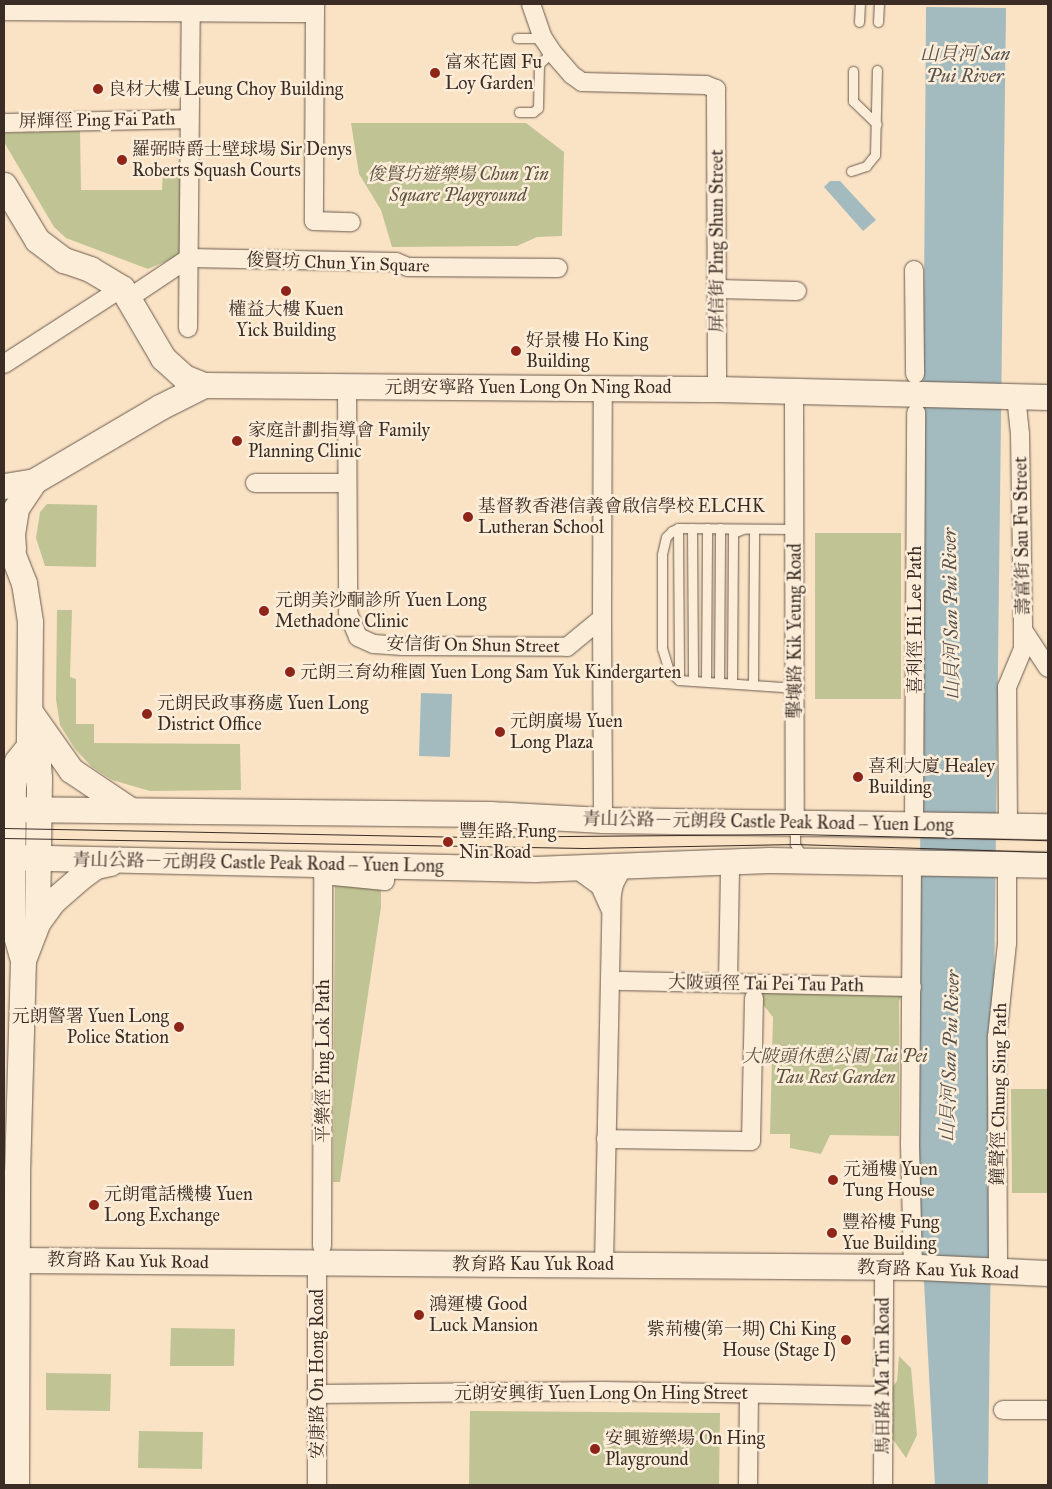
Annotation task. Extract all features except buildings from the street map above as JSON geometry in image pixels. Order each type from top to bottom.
[{"type":"main road","points":[[4,185],[37,240],[50,252],[90,269],[125,293],[163,358],[184,377],[204,385]]},
{"type":"main road","points":[[160,406],[164,387],[163,358]]},
{"type":"main road","name":"元朗安寧路 Yuen Long On Ning Road","points":[[34,482],[160,406],[204,385],[717,389],[1048,397]]},
{"type":"main road","points":[[4,486],[34,482]]},
{"type":"main road","points":[[23,960],[8,916],[18,858],[38,809],[38,762],[29,746],[30,622],[24,583],[8,540],[16,508],[34,482]]},
{"type":"main road","points":[[4,753],[13,743],[30,701]]},
{"type":"main road","points":[[30,701],[71,770],[129,809]]},
{"type":"main road","points":[[29,746],[17,761],[9,809],[18,858],[37,923]]},
{"type":"main road","name":"青山公路－元朗段 Castle Peak Road – Yuen Long","points":[[9,809],[490,814],[603,820],[795,821],[916,826],[1048,826]]},
{"type":"main road","name":"青山公路－元朗段 Castle Peak Road – Yuen Long","points":[[18,858],[125,859],[385,873],[812,862],[1048,865]]},
{"type":"main road","points":[[16,1485],[10,1441],[18,1260],[11,1178],[23,960],[37,923],[53,901],[96,866],[125,859]]},
{"type":"main road","name":"教育路 Kau Yuk Road","points":[[18,1260],[319,1255],[604,1265],[993,1268],[1048,1273]]},
{"type":"street","points":[[531,4],[548,45]]},
{"type":"street","points":[[4,11],[191,12],[315,8],[314,221],[351,222]]},
{"type":"street","points":[[188,328],[191,12]]},
{"type":"street","name":"屏信街 Ping Shun Street","points":[[548,45],[572,75],[582,82],[706,85],[716,89],[717,389]]},
{"type":"street","name":"屏輝徑 Ping Fai Path","points":[[4,123],[189,119]]},
{"type":"street","points":[[4,364],[189,258]]},
{"type":"street","name":"俊賢坊 Chun Yin Square","points":[[189,258],[396,262],[408,267],[558,268]]},
{"type":"street","name":"喜利徑 Hi Lee Path","points":[[914,270],[916,826]]},
{"type":"street","points":[[718,289],[797,291]]},
{"type":"street","name":"安信街 On Shun Street","points":[[347,386],[348,613],[358,637],[374,644],[403,646],[567,647],[602,618]]},
{"type":"street","points":[[603,388],[603,820]]},
{"type":"street","name":"擊壤路 Kik Yeung Road","points":[[794,392],[795,821]]},
{"type":"street","name":"壽富街 Sau Fu Street","points":[[1013,396],[1020,434],[1023,630],[1048,668]]},
{"type":"street","points":[[255,483],[347,484]]},
{"type":"street","points":[[1008,827],[1007,687],[1023,650],[1023,630]]},
{"type":"street","points":[[914,864],[910,1144],[916,1267]]},
{"type":"street","name":"鐘聲徑 Chung Sing Path","points":[[993,1268],[997,1037],[1007,943],[1004,864]]},
{"type":"street","points":[[604,1265],[612,913],[614,884],[624,866]]},
{"type":"street","points":[[575,868],[600,886],[612,913]]},
{"type":"street","points":[[728,983],[730,872]]},
{"type":"street","name":"青山公路－元朗段 Castle Peak Road – Yuen Long","points":[[323,875],[385,873]]},
{"type":"street","name":"平樂徑 Ping Lok Path","points":[[319,1255],[323,875]]},
{"type":"street","name":"大陂頭徑 Tai Pei Tau Path","points":[[620,981],[912,987]]},
{"type":"street","points":[[606,1139],[751,1141],[754,998]]},
{"type":"street","name":"安康路 On Hong Road","points":[[317,1485],[319,1255]]},
{"type":"street","name":"馬田路 Ma Tin Road","points":[[882,1485],[884,1267]]},
{"type":"street","name":"元朗安興街 Yuen Long On Hing Street","points":[[318,1394],[749,1394],[883,1396]]},
{"type":"street","points":[[748,1485],[749,1394]]},
{"type":"street","points":[[1003,1410],[1048,1410]]},
{"type":"lane","points":[[860,4],[860,22]]},
{"type":"lane","points":[[878,4],[878,22]]},
{"type":"lane","points":[[517,38],[548,45],[539,64],[537,110],[519,112]]},
{"type":"lane","points":[[851,171],[871,161],[876,147],[877,70]]},
{"type":"lane","points":[[853,71],[853,102],[877,124]]},
{"type":"lane","points":[[794,529],[678,528],[666,537],[662,555],[662,648],[669,671],[679,680],[753,683],[796,688]]},
{"type":"lane","points":[[678,528],[679,680]]},
{"type":"lane","points":[[692,528],[693,681]]},
{"type":"lane","points":[[706,681],[707,528]]},
{"type":"lane","points":[[719,682],[720,528]]},
{"type":"lane","points":[[732,682],[733,533],[749,528]]},
{"type":"lane","points":[[749,528],[753,683]]},
{"type":"lane","name":"擊壤路 Kik Yeung Road","points":[[795,821],[797,852],[812,862]]},
{"type":"green space","name":"俊賢坊遊樂場 Chun Yin Square Playground","points":[[351,123],[526,123],[564,152],[562,236],[537,237],[517,246],[392,247],[381,210],[359,174]]},
{"type":"green space","points":[[80,131],[81,190],[162,190],[163,171],[181,170],[181,255],[148,269],[66,238],[54,227],[4,142],[4,133]]},
{"type":"green space","points":[[47,504],[97,505],[96,567],[45,566],[36,538],[40,512]]},
{"type":"green space","points":[[815,533],[901,533],[901,699],[815,699]]},
{"type":"green space","points":[[57,610],[72,610],[70,677],[76,679],[76,724],[94,724],[94,743],[240,744],[241,790],[150,791],[112,780],[92,767],[75,749],[60,725],[56,699]]},
{"type":"green space","points":[[335,883],[381,884],[381,907],[340,1182],[333,1182]]},
{"type":"green space","name":"大陂頭休憩公園 Tai Pei Tau Rest Garden","points":[[760,978],[904,993],[899,1001],[899,1136],[830,1135],[821,1154],[790,1148],[790,1134],[770,1134],[773,1017],[755,995]]},
{"type":"green space","points":[[1011,1089],[1048,1089],[1048,1193],[1012,1193]]},
{"type":"green space","points":[[171,1328],[235,1329],[234,1366],[170,1366]]},
{"type":"green space","points":[[899,1356],[911,1368],[917,1435],[906,1458],[873,1411],[897,1381]]},
{"type":"green space","points":[[46,1373],[111,1374],[110,1411],[46,1410]]},
{"type":"green space","name":"安興遊樂場 On Hing Playground","points":[[470,1411],[720,1413],[719,1485],[469,1485]]},
{"type":"green space","points":[[139,1431],[203,1432],[202,1469],[138,1468]]},
{"type":"water","name":"山貝河 San Pui River","points":[[926,7],[1006,8],[988,1485],[935,1485],[918,1171]]},
{"type":"water","points":[[830,181],[840,181],[876,220],[863,231],[824,187]]},
{"type":"water","points":[[421,693],[452,694],[450,757],[419,756]]},
{"type":"tram line","points":[[4,828],[457,837],[795,834],[1048,840]]},
{"type":"tram line","points":[[4,838],[584,848],[795,844],[1048,852]]},
{"type":"place","name":"富來花園 Fu Loy Garden","points":[[435,73]]},
{"type":"place","name":"良材大樓 Leung Choy Building","points":[[98,89]]},
{"type":"place","name":"羅弼時爵士壁球場 Sir Denys Roberts Squash Courts","points":[[122,160]]},
{"type":"place","name":"權益大樓 Kuen Yick Building","points":[[286,291]]},
{"type":"place","name":"好景樓 Ho King Building","points":[[516,351]]},
{"type":"place","name":"家庭計劃指導會 Family Planning Clinic","points":[[237,441]]},
{"type":"place","name":"基督教香港信義會啟信學校 ELCHK Lutheran School","points":[[468,517]]},
{"type":"place","name":"元朗美沙酮診所 Yuen Long Methadone Clinic","points":[[264,611]]},
{"type":"place","name":"元朗三育幼稚園 Yuen Long Sam Yuk Kindergarten","points":[[290,672]]},
{"type":"place","name":"元朗民政事務處 Yuen Long District Office","points":[[147,714]]},
{"type":"place","name":"元朗廣場 Yuen Long Plaza","points":[[500,732]]},
{"type":"place","name":"喜利大廈 Healey Building","points":[[858,777]]},
{"type":"place","name":"豐年路 Fung Nin Road","points":[[448,842]]},
{"type":"place","name":"元朗警署 Yuen Long Police Station","points":[[179,1027]]},
{"type":"place","name":"元通樓 Yuen Tung House","points":[[833,1180]]},
{"type":"place","name":"元朗電話機樓 Yuen Long Exchange","points":[[94,1205]]},
{"type":"place","name":"豐裕樓 Fung Yue Building","points":[[832,1233]]},
{"type":"place","name":"鴻運樓 Good Luck Mansion","points":[[419,1315]]},
{"type":"place","name":"紫荊樓(第一期) Chi King House (Stage I)","points":[[846,1340]]},
{"type":"place","name":"安興遊樂場 On Hing Playground","points":[[595,1449]]}]
